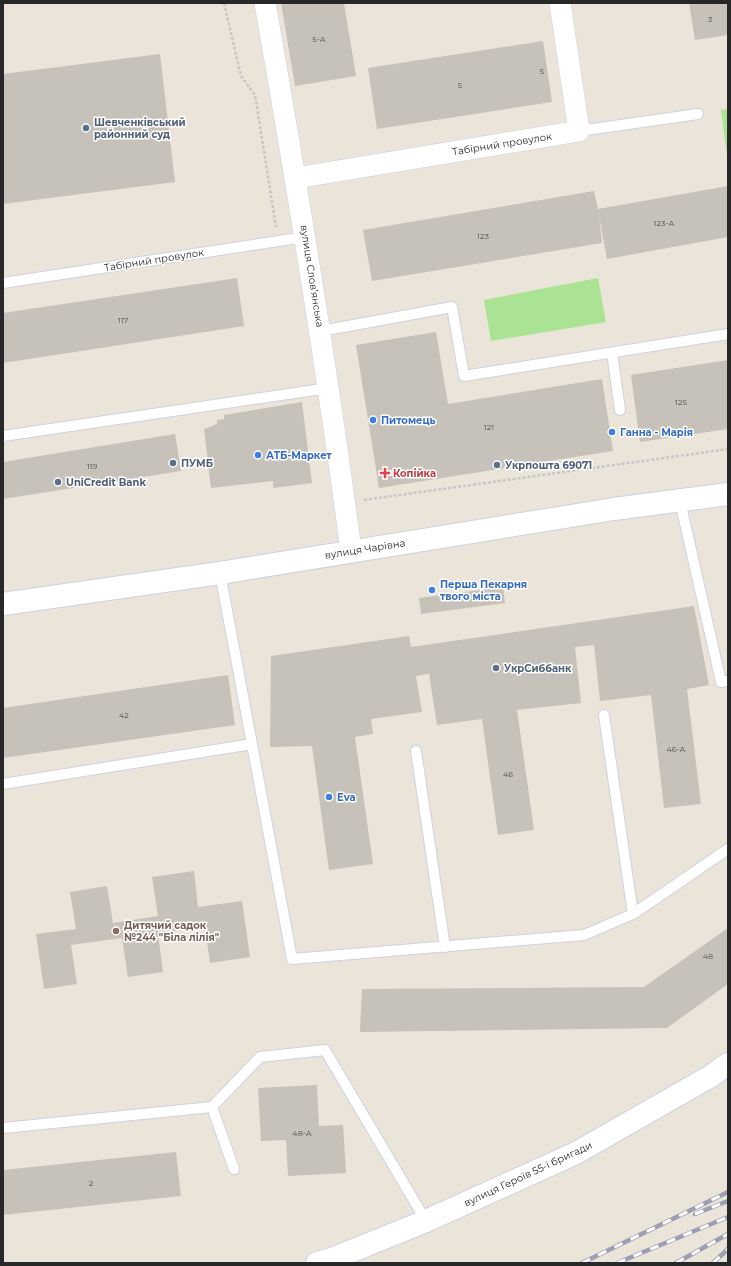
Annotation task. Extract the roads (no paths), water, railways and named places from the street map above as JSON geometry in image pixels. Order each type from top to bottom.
[{"type":"street","name":"вулиця Слов’янська","points":[[265,3],[321,331],[351,551]]},
{"type":"street","points":[[560,3],[579,131]]},
{"type":"street","name":"Табірний провулок","points":[[296,178],[579,131]]},
{"type":"street","name":"вулиця Чарівна","points":[[3,604],[220,573],[614,509],[728,494]]},
{"type":"street","name":"вулиця Героїв 55-ї бригади","points":[[317,1263],[332,1259],[426,1221],[576,1153],[711,1076],[728,1064]]},
{"type":"lane","points":[[579,131],[698,114]]},
{"type":"lane","name":"Табірний провулок","points":[[3,283],[305,237]]},
{"type":"lane","points":[[321,331],[452,307],[464,376],[728,334]]},
{"type":"lane","points":[[612,353],[620,410]]},
{"type":"lane","points":[[3,436],[329,388]]},
{"type":"lane","points":[[680,501],[721,682],[728,681]]},
{"type":"lane","points":[[220,573],[292,959],[584,935],[634,914],[728,849]]},
{"type":"lane","points":[[604,715],[634,914]]},
{"type":"lane","points":[[3,784],[252,744]]},
{"type":"lane","points":[[416,751],[445,947]]},
{"type":"lane","points":[[3,1128],[212,1107],[260,1057],[325,1050],[426,1221]]},
{"type":"lane","points":[[212,1107],[234,1169]]},
{"type":"railway","points":[[582,1263],[728,1192]]},
{"type":"railway","points":[[695,1214],[728,1201]]},
{"type":"railway","points":[[617,1263],[728,1217]]},
{"type":"railway","points":[[676,1263],[728,1234]]},
{"type":"railway","points":[[713,1263],[728,1249]]},
{"type":"place","name":"Шевченківський районний суд","points":[[86,128]]},
{"type":"place","name":"Питомець","points":[[373,420]]},
{"type":"place","name":"Ганна - Марія","points":[[612,432]]},
{"type":"place","name":"АТБ-Маркет","points":[[258,455]]},
{"type":"place","name":"ПУМБ","points":[[173,463]]},
{"type":"place","name":"Укрпошта 69071","points":[[497,465]]},
{"type":"place","name":"Копійка","points":[[385,473]]},
{"type":"place","name":"UniCredit Bank","points":[[58,482]]},
{"type":"place","name":"Перша Пекарня твого міста","points":[[432,590]]},
{"type":"place","name":"УкрСиббанк","points":[[496,668]]},
{"type":"place","name":"Eva","points":[[329,797]]},
{"type":"place","name":"Дитячий садок №244 \"Біла лілія\"","points":[[116,931]]}]
